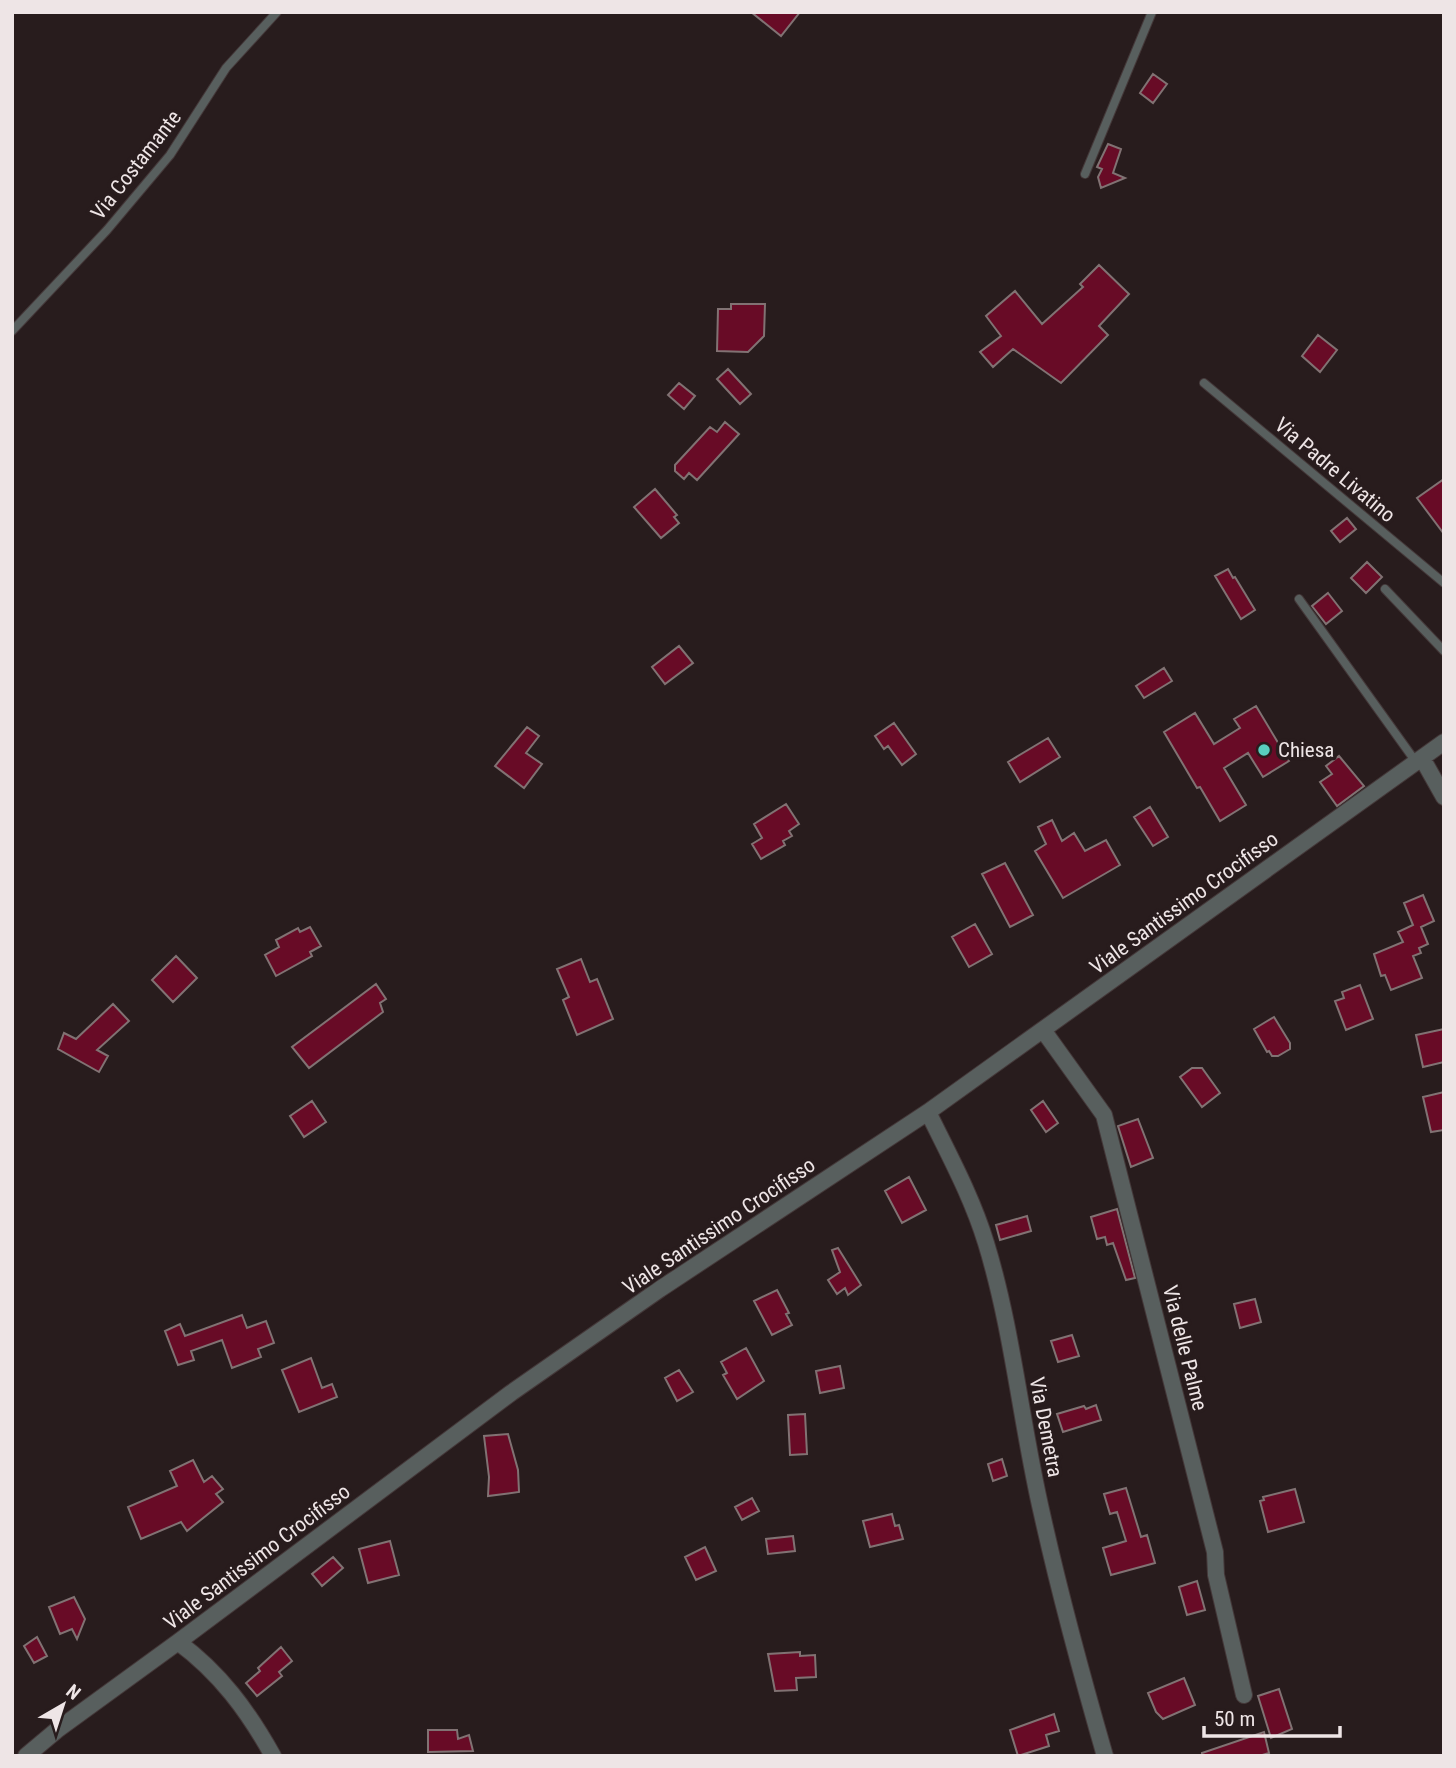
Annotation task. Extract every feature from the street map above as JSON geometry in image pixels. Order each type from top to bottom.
[{"type":"street","name":"Viale Santissimo Crocifisso","points":[[26,1756],[57,1730],[511,1393],[660,1289],[928,1112],[1444,742]]},
{"type":"street","points":[[1419,760],[1444,797]]},
{"type":"street","name":"Via delle Palme","points":[[1043,1030],[1104,1115],[1214,1552],[1216,1576],[1244,1695]]},
{"type":"street","name":"Via Demetra","points":[[928,1112],[959,1175],[986,1244],[1006,1325],[1041,1512],[1105,1756]]},
{"type":"street","points":[[178,1642],[215,1673],[259,1730],[273,1756]]},
{"type":"lane","name":"Via Costamante","points":[[12,331],[107,230],[170,155],[226,68],[277,12]]},
{"type":"lane","points":[[1085,174],[1152,12]]},
{"type":"lane","name":"Via Padre Livatino","points":[[1204,383],[1444,583]]},
{"type":"lane","points":[[1385,589],[1444,651]]},
{"type":"lane","points":[[1299,599],[1419,760]]},
{"type":"building","points":[[751,12],[800,12],[781,36]]},
{"type":"building","points":[[1153,74],[1167,84],[1153,103],[1140,93]]},
{"type":"building","points":[[1108,144],[1121,149],[1113,173],[1125,178],[1101,188],[1098,177],[1102,169],[1097,167]]},
{"type":"building","points":[[1099,265],[1129,294],[1099,326],[1108,335],[1061,383],[1013,349],[993,367],[980,352],[1001,336],[986,316],[1015,291],[1042,324],[1083,287],[1080,284]]},
{"type":"building","points":[[731,304],[765,304],[764,336],[748,352],[717,351],[718,309],[731,309]]},
{"type":"building","points":[[1318,335],[1337,350],[1320,372],[1302,356]]},
{"type":"building","points":[[728,369],[751,394],[740,404],[717,379]]},
{"type":"building","points":[[679,383],[695,396],[684,409],[668,395]]},
{"type":"building","points":[[725,422],[739,434],[697,480],[689,473],[684,479],[675,471],[675,465],[710,427],[717,432]]},
{"type":"building","points":[[1444,479],[1444,534],[1417,498]]},
{"type":"building","points":[[655,489],[677,515],[674,517],[679,523],[661,538],[634,507]]},
{"type":"building","points":[[1347,518],[1356,529],[1340,542],[1331,531]]},
{"type":"building","points":[[1367,562],[1382,577],[1366,593],[1351,578]]},
{"type":"building","points":[[1228,569],[1255,610],[1241,619],[1215,576]]},
{"type":"building","points":[[1328,593],[1342,611],[1326,624],[1312,606]]},
{"type":"building","points":[[679,646],[693,663],[665,684],[652,667]]},
{"type":"building","points":[[1164,668],[1172,681],[1144,698],[1136,686]]},
{"type":"building","points":[[1256,706],[1289,761],[1263,777],[1248,753],[1224,768],[1246,805],[1220,821],[1164,732],[1195,713],[1214,744],[1240,728],[1234,719]]},
{"type":"building","points":[[894,723],[916,754],[902,765],[888,746],[884,749],[875,736]]},
{"type":"building","points":[[527,727],[539,736],[526,753],[542,764],[524,788],[495,766]]},
{"type":"building","points":[[1048,738],[1060,757],[1020,782],[1008,762]]},
{"type":"building","points":[[1339,756],[1364,786],[1337,806],[1320,782],[1332,774],[1326,766]]},
{"type":"building","points":[[786,804],[799,824],[789,831],[792,836],[783,841],[785,845],[761,859],[752,844],[762,838],[754,824]]},
{"type":"building","points":[[1150,807],[1168,837],[1153,846],[1134,817]]},
{"type":"building","points":[[1052,820],[1062,841],[1074,833],[1085,851],[1106,840],[1120,865],[1063,898],[1035,851],[1046,844],[1038,827]]},
{"type":"building","points":[[1005,863],[1033,915],[1010,927],[982,874]]},
{"type":"building","points":[[1423,895],[1434,921],[1421,927],[1428,944],[1419,948],[1421,953],[1413,956],[1422,978],[1391,990],[1385,975],[1381,976],[1374,954],[1403,942],[1398,932],[1413,925],[1404,903]]},
{"type":"building","points":[[975,924],[992,954],[969,967],[952,937]]},
{"type":"building","points":[[310,927],[321,946],[310,952],[312,956],[276,976],[265,955],[279,947],[276,940],[298,928],[300,932]]},
{"type":"building","points":[[176,956],[197,978],[173,1002],[152,980]]},
{"type":"building","points":[[581,959],[590,982],[597,979],[613,1019],[577,1035],[563,1000],[569,997],[557,969]]},
{"type":"building","points":[[376,984],[386,999],[380,1003],[383,1012],[309,1068],[292,1047]]},
{"type":"building","points":[[1360,985],[1373,1019],[1346,1030],[1335,1001],[1344,998],[1342,992]]},
{"type":"building","points":[[113,1004],[129,1021],[97,1050],[108,1056],[99,1072],[58,1049],[64,1033],[76,1039]]},
{"type":"building","points":[[1274,1017],[1290,1043],[1290,1049],[1278,1056],[1267,1052],[1254,1029]]},
{"type":"building","points":[[1444,1029],[1444,1062],[1423,1067],[1416,1035]]},
{"type":"building","points":[[1192,1068],[1202,1068],[1220,1093],[1202,1107],[1180,1077]]},
{"type":"building","points":[[1444,1092],[1444,1130],[1431,1132],[1423,1097]]},
{"type":"building","points":[[312,1101],[326,1122],[304,1137],[290,1116]]},
{"type":"building","points":[[1043,1101],[1058,1123],[1046,1132],[1031,1110]]},
{"type":"building","points":[[1138,1119],[1153,1158],[1131,1167],[1118,1126]]},
{"type":"building","points":[[909,1177],[926,1210],[902,1223],[885,1191]]},
{"type":"building","points":[[1117,1209],[1135,1278],[1126,1280],[1113,1243],[1107,1245],[1105,1237],[1097,1239],[1091,1217]]},
{"type":"building","points":[[1027,1216],[1031,1231],[1000,1240],[996,1225]]},
{"type":"building","points":[[838,1248],[861,1285],[848,1295],[845,1288],[837,1294],[828,1280],[840,1272],[832,1250]]},
{"type":"building","points":[[777,1290],[792,1325],[772,1335],[754,1301]]},
{"type":"building","points":[[1255,1299],[1261,1322],[1240,1328],[1234,1304]]},
{"type":"building","points":[[242,1315],[247,1328],[266,1321],[274,1343],[258,1349],[261,1357],[232,1368],[222,1340],[191,1351],[194,1360],[178,1365],[165,1331],[180,1324],[185,1336]]},
{"type":"building","points":[[1072,1335],[1079,1356],[1058,1362],[1051,1341]]},
{"type":"building","points":[[746,1348],[764,1381],[737,1399],[723,1375],[727,1373],[721,1362]]},
{"type":"building","points":[[311,1358],[322,1388],[332,1384],[337,1397],[299,1412],[282,1370]]},
{"type":"building","points":[[840,1366],[844,1388],[820,1393],[816,1371]]},
{"type":"building","points":[[679,1370],[693,1392],[677,1401],[665,1378]]},
{"type":"building","points":[[1096,1405],[1101,1420],[1063,1432],[1057,1414]]},
{"type":"building","points":[[805,1414],[807,1454],[790,1455],[788,1415]]},
{"type":"building","points":[[508,1434],[518,1470],[519,1492],[488,1496],[489,1477],[484,1436]]},
{"type":"building","points":[[1002,1459],[1007,1476],[993,1481],[988,1464]]},
{"type":"building","points":[[193,1460],[204,1482],[212,1476],[223,1489],[216,1494],[223,1502],[187,1531],[181,1522],[141,1539],[128,1507],[177,1486],[170,1471]]},
{"type":"building","points":[[1126,1488],[1141,1537],[1147,1535],[1155,1563],[1111,1575],[1103,1548],[1126,1541],[1117,1512],[1110,1514],[1104,1494]]},
{"type":"building","points":[[1295,1489],[1304,1522],[1268,1532],[1260,1501],[1264,1500],[1263,1497]]},
{"type":"building","points":[[752,1498],[759,1511],[742,1520],[735,1507]]},
{"type":"building","points":[[892,1514],[903,1539],[870,1547],[863,1521]]},
{"type":"building","points":[[793,1536],[795,1551],[768,1554],[766,1539]]},
{"type":"building","points":[[390,1541],[399,1575],[368,1583],[359,1549]]},
{"type":"building","points":[[705,1547],[716,1571],[696,1580],[685,1557]]},
{"type":"building","points":[[333,1557],[343,1568],[322,1586],[312,1574]]},
{"type":"building","points":[[1197,1581],[1205,1610],[1187,1615],[1179,1587]]},
{"type":"building","points":[[74,1597],[85,1619],[77,1639],[72,1629],[60,1634],[49,1607]]},
{"type":"building","points":[[37,1637],[47,1656],[34,1663],[24,1646]]},
{"type":"building","points":[[281,1647],[292,1661],[279,1672],[282,1676],[257,1696],[246,1683]]},
{"type":"building","points":[[800,1652],[800,1656],[815,1655],[816,1677],[796,1678],[797,1690],[775,1691],[768,1654]]},
{"type":"building","points":[[1184,1678],[1195,1705],[1163,1719],[1156,1712],[1148,1693]]},
{"type":"building","points":[[1279,1689],[1292,1729],[1271,1738],[1258,1696]]},
{"type":"building","points":[[1054,1714],[1059,1731],[1046,1735],[1049,1746],[1018,1756],[1010,1730]]},
{"type":"building","points":[[428,1730],[457,1730],[458,1739],[469,1735],[473,1751],[428,1752]]},
{"type":"building","points":[[1264,1732],[1269,1753],[1259,1756],[1202,1756],[1202,1753]]},
{"type":"place","name":"Chiesa","points":[[1264,750]]}]
